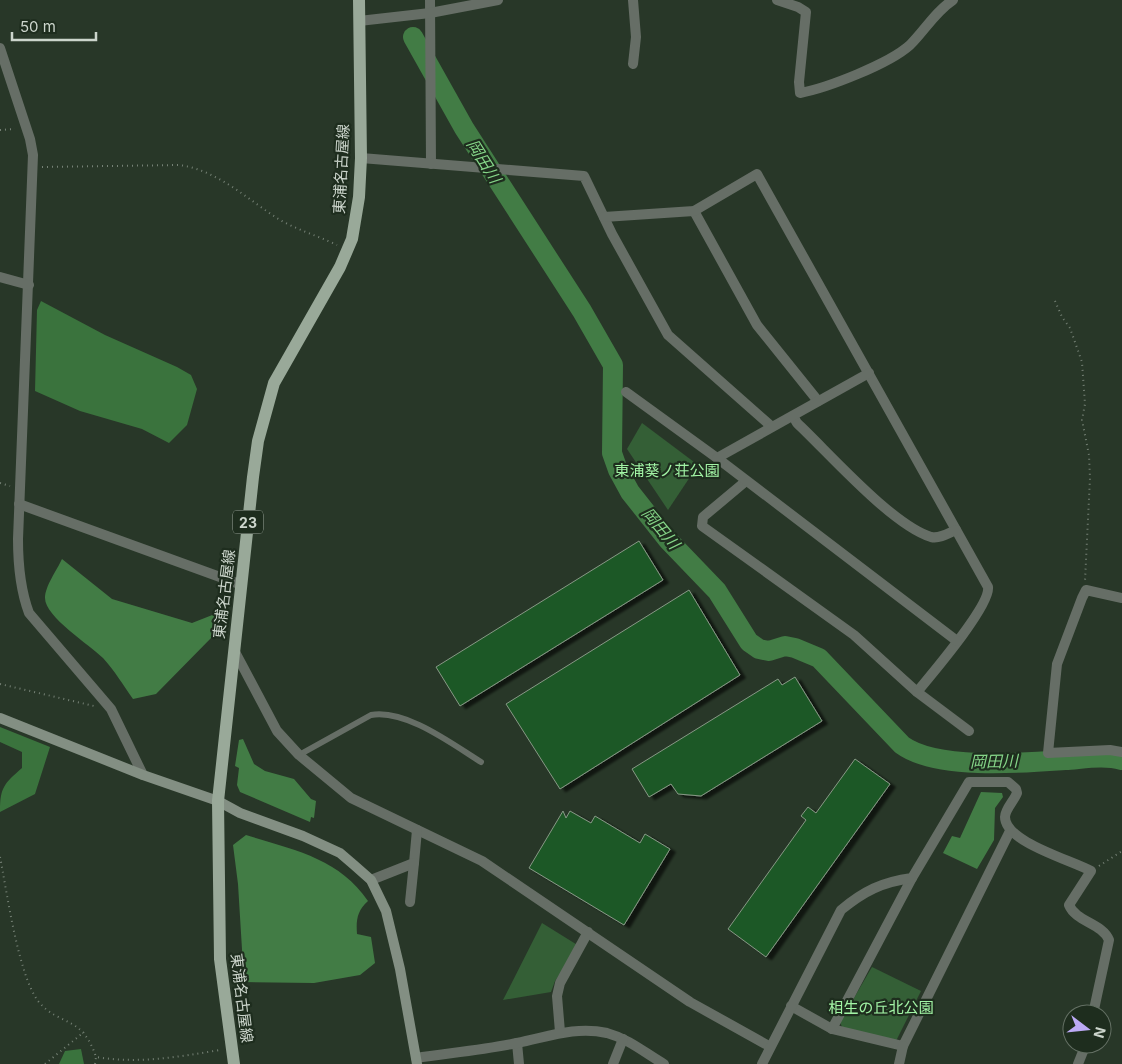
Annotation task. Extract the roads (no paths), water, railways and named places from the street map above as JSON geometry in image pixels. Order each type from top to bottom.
[{"type":"main road","name":"東浦名古屋線","points":[[234,1064],[220,959],[218,801],[233,650],[258,441],[274,383],[327,290],[352,239],[359,197],[361,158],[358,0]]},
{"type":"street","points":[[430,0],[432,164]]},
{"type":"street","points":[[359,21],[430,13],[498,0]]},
{"type":"street","points":[[633,0],[636,37],[633,64]]},
{"type":"street","points":[[777,0],[798,7],[806,12],[798,82],[800,93],[873,66],[903,50],[938,11],[953,0]]},
{"type":"street","points":[[0,48],[31,147],[33,167],[18,504],[18,567],[23,597],[30,613],[111,709],[143,776]]},
{"type":"street","points":[[361,158],[584,176],[668,335],[771,426]]},
{"type":"street","points":[[604,217],[694,211],[757,174],[988,590],[988,597],[957,641],[917,692]]},
{"type":"street","points":[[694,211],[757,324],[818,400]]},
{"type":"street","points":[[0,277],[29,285]]},
{"type":"street","points":[[717,458],[771,426],[793,416],[818,400],[869,373]]},
{"type":"street","points":[[626,392],[717,458],[957,641]]},
{"type":"street","points":[[793,416],[797,423],[897,519],[932,537],[940,537],[956,530]]},
{"type":"street","points":[[746,481],[703,517],[702,526],[854,635],[917,692],[969,731]]},
{"type":"street","points":[[18,504],[242,585]]},
{"type":"street","points":[[1122,598],[1086,590],[1057,664],[1048,753],[1110,750],[1122,752]]},
{"type":"street","points":[[233,650],[277,731],[299,755],[350,798],[482,861],[690,1002],[769,1046]]},
{"type":"street","points":[[0,718],[143,776],[218,801],[240,813],[325,845],[340,853],[372,880],[380,896],[390,926],[416,1061],[517,1043],[560,1032],[594,1031],[623,1039],[664,1064]]},
{"type":"street","points":[[832,1029],[912,878],[969,782],[1008,782],[1013,784],[1017,793],[1006,811],[1005,817],[1010,831],[1022,840],[1091,871],[1069,905],[1073,911],[1106,933],[1108,940],[1095,1004]]},
{"type":"street","points":[[410,902],[417,830]]},
{"type":"street","points":[[899,1064],[903,1046],[1010,831]]},
{"type":"street","points":[[372,880],[414,863]]},
{"type":"street","points":[[762,1064],[769,1046],[841,910],[863,892],[894,880],[912,878]]},
{"type":"street","points":[[560,1032],[556,996],[560,983],[588,932]]},
{"type":"street","points":[[791,1006],[832,1029],[903,1046]]},
{"type":"street","points":[[613,1064],[623,1039]]},
{"type":"street","points":[[517,1043],[519,1064]]},
{"type":"lane","points":[[299,755],[370,715],[383,713],[408,720],[482,762]]},
{"type":"waterway","name":"岡田川","points":[[413,37],[464,128],[582,311],[613,365],[612,453],[618,470],[630,492],[668,540],[717,591],[749,642],[759,649],[769,651],[785,646],[819,658],[902,745],[917,753],[957,762],[980,763],[1101,758],[1122,760]]},
{"type":"park label","name":"東浦葵ノ荘公園","points":[[667,470]]},
{"type":"park label","name":"相生の丘北公園","points":[[881,1007]]}]
